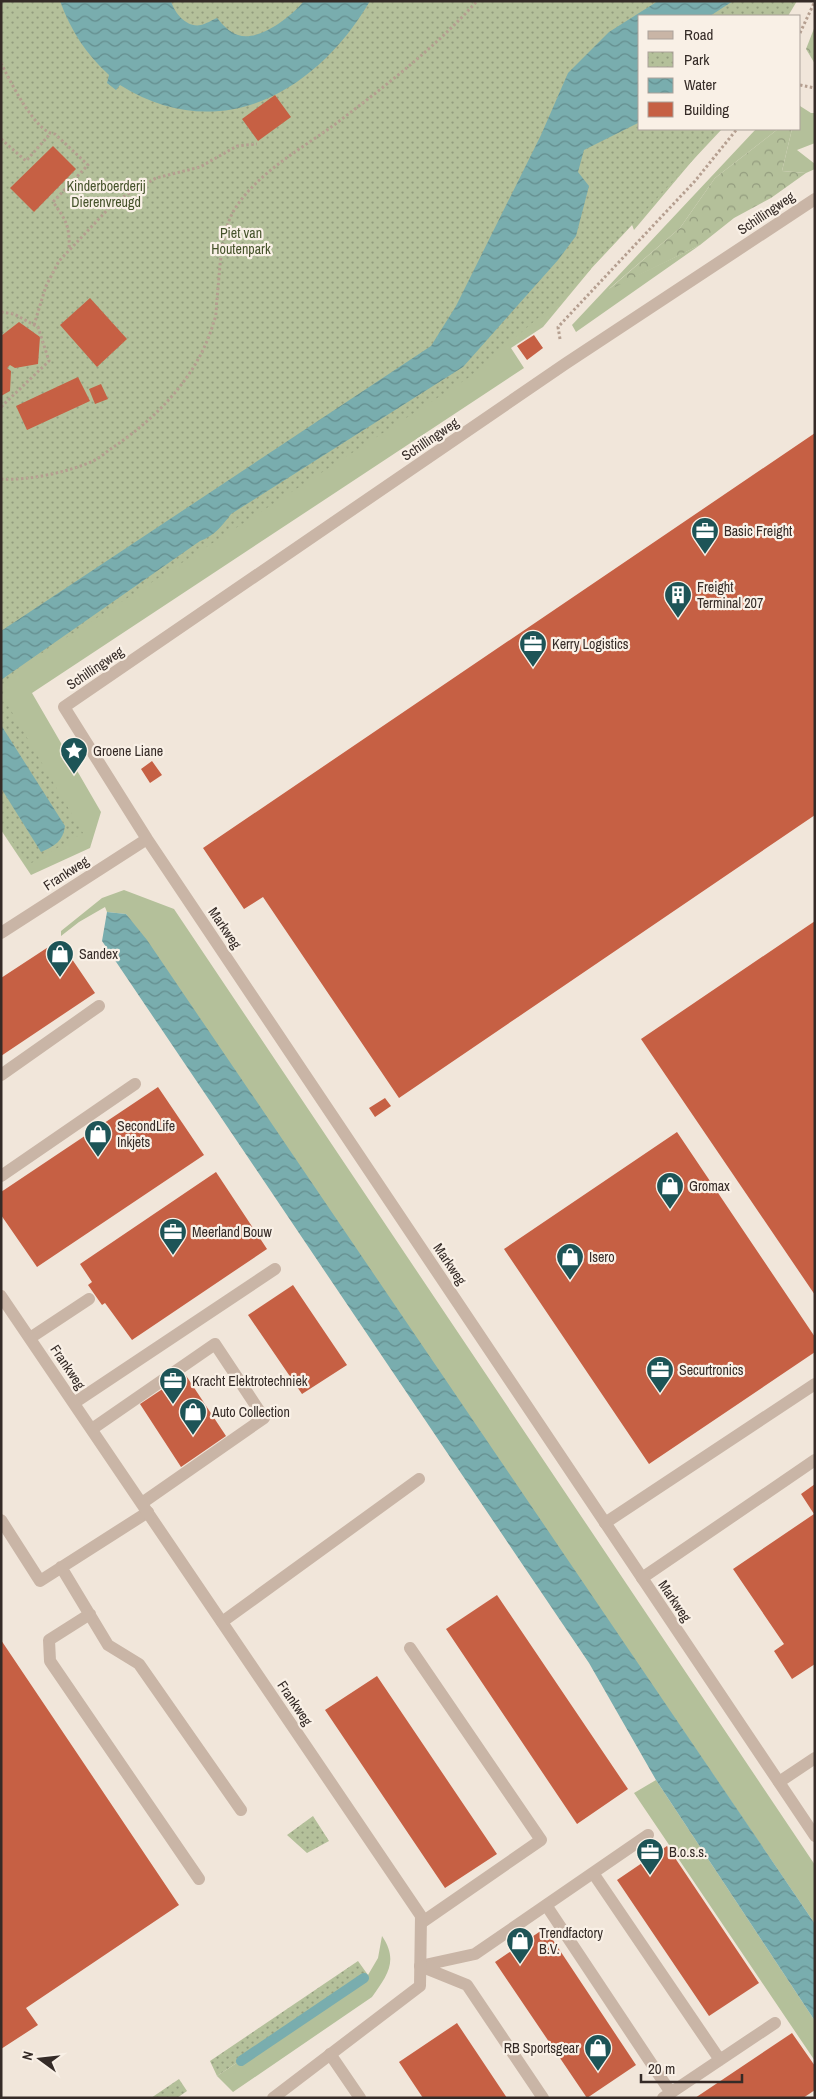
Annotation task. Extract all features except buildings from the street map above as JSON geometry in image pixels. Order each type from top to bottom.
[{"type":"street","name":"Schillingweg","points":[[64,707],[565,364],[815,199]]},
{"type":"street","name":"Markweg","points":[[64,707],[147,838],[815,1836]]},
{"type":"street","name":"Frankweg","points":[[1,933],[147,838]]},
{"type":"street","points":[[1,1075],[99,1006]]},
{"type":"street","points":[[1,1176],[134,1084]]},
{"type":"street","points":[[74,1403],[276,1269]]},
{"type":"street","name":"Frankweg","points":[[1,1296],[421,1916],[420,1986],[273,2098]]},
{"type":"street","points":[[30,1338],[89,1299]]},
{"type":"street","points":[[2,1522],[40,1581],[145,1507],[264,1418],[215,1344],[92,1429]]},
{"type":"street","points":[[605,1523],[815,1384]]},
{"type":"street","points":[[642,1578],[815,1460]]},
{"type":"street","points":[[222,1622],[419,1479]]},
{"type":"street","points":[[62,1567],[108,1645],[139,1664],[241,1810]]},
{"type":"street","points":[[90,1614],[49,1640],[50,1661],[199,1879]]},
{"type":"street","points":[[410,1648],[541,1840],[421,1923]]},
{"type":"street","points":[[778,1782],[815,1758]]},
{"type":"street","points":[[420,1966],[475,1954],[648,1836]]},
{"type":"street","points":[[593,1873],[720,2060]]},
{"type":"street","points":[[546,1905],[667,2095],[775,2023]]},
{"type":"street","points":[[420,1966],[467,1985],[543,2098]]},
{"type":"street","points":[[330,2054],[360,2098]]},
{"type":"path","points":[[1,479],[20,480],[50,474],[93,461],[135,433],[172,398],[199,358],[215,321],[224,240],[236,208],[263,177],[360,105],[417,59],[455,25],[477,1]]},
{"type":"path","points":[[801,31],[815,1]]},
{"type":"path","points":[[1,63],[27,111],[50,134],[55,134],[88,165],[53,202],[66,220],[69,230],[69,250]]},
{"type":"path","points":[[801,85],[815,88]]},
{"type":"path","points":[[565,364],[558,327],[695,180],[736,130]]},
{"type":"path","points":[[1,139],[26,161],[50,134]]},
{"type":"path","points":[[34,325],[46,286],[58,261],[113,204],[138,187],[156,178],[200,167],[237,146],[257,144]]},
{"type":"path","points":[[1,312],[14,314],[38,327],[49,361],[1,407]]},
{"type":"green space","name":"Piet van Houtenpark","points":[[1,1],[797,1],[789,15],[638,15],[638,130],[721,130],[573,288],[468,378],[36,657],[4,684],[3,697],[83,833],[28,865],[1,825]]},
{"type":"green space","points":[[815,26],[815,64],[806,49]]},
{"type":"green space","points":[[801,107],[811,113],[815,113],[815,143],[797,150],[815,164],[815,169],[806,173],[782,171],[792,130],[801,130]]},
{"type":"green space","points":[[657,130],[690,130],[703,148],[634,230],[612,172],[591,269],[543,327],[511,348],[524,368],[32,693],[101,812],[90,848],[31,875],[1,830],[1,788],[41,852],[60,842],[65,825],[1,724],[1,681],[207,538],[221,527],[231,514],[463,367],[558,260],[576,236],[594,164],[613,149],[644,132],[656,132]]},
{"type":"green space","points":[[755,130],[777,130],[715,178],[680,228],[609,289],[700,245],[576,332],[572,325]]},
{"type":"green space","points":[[777,130],[792,130],[782,171],[806,173],[771,198],[734,218],[700,245],[607,291],[680,228],[715,178]]},
{"type":"green space","points":[[124,890],[174,909],[815,1865],[815,1924],[126,914],[107,912],[105,907],[79,922],[61,936],[61,931],[102,898]]},
{"type":"green space","points":[[656,1780],[815,2021],[815,2061],[634,1793]]},
{"type":"green space","points":[[313,1816],[329,1841],[307,1853],[287,1835]]},
{"type":"green space","points":[[382,1936],[390,1953],[389,1968],[372,1997],[233,2092],[217,2076],[368,1975],[378,1958]]},
{"type":"green space","points":[[358,1961],[368,1975],[217,2076],[210,2061]]},
{"type":"green space","points":[[179,2079],[187,2091],[177,2098],[151,2098]]},
{"type":"water","points":[[60,1],[171,1],[175,11],[186,22],[201,25],[217,18],[232,32],[246,36],[265,32],[274,27],[304,1],[370,1],[348,34],[322,62],[293,84],[262,101],[228,110],[193,111],[157,103],[120,85],[116,90],[107,83],[109,75],[93,59],[80,41]]},
{"type":"water","points":[[658,1],[733,1],[712,15],[638,15],[638,123],[584,150],[578,172],[589,186],[576,236],[558,260],[463,367],[231,514],[214,533],[1,680],[1,631],[431,346],[456,306],[541,135],[568,73],[609,32]]},
{"type":"water","points":[[1,725],[65,826],[58,842],[41,852],[1,788]]},
{"type":"water","points":[[107,912],[126,914],[147,940],[815,1924],[815,2021],[656,1780],[589,1663],[102,941]]},
{"type":"waterway","points":[[241,2061],[364,1978]]},
{"type":"place","name":"Basic Freight","points":[[705,555]]},
{"type":"place","name":"Freight Terminal 207","points":[[678,619]]},
{"type":"place","name":"Kerry Logistics","points":[[533,668]]},
{"type":"place","name":"Groene Liane","points":[[74,775]]},
{"type":"place","name":"Sandex","points":[[60,978]]},
{"type":"place","name":"SecondLife Inkjets","points":[[98,1158]]},
{"type":"place","name":"Gromax","points":[[670,1210]]},
{"type":"place","name":"Meerland Bouw","points":[[173,1256]]},
{"type":"place","name":"Isero","points":[[570,1281]]},
{"type":"place","name":"Securtronics","points":[[660,1394]]},
{"type":"place","name":"Kracht Elektrotechniek","points":[[173,1405]]},
{"type":"place","name":"Auto Collection","points":[[193,1436]]},
{"type":"place","name":"B.o.s.s.","points":[[650,1876]]},
{"type":"place","name":"Trendfactory B.V.","points":[[520,1965]]},
{"type":"place","name":"RB Sportsgear","points":[[598,2072]]},
{"type":"park label","name":"Kinderboerderij Dierenvreugd","points":[[106,194]]}]
